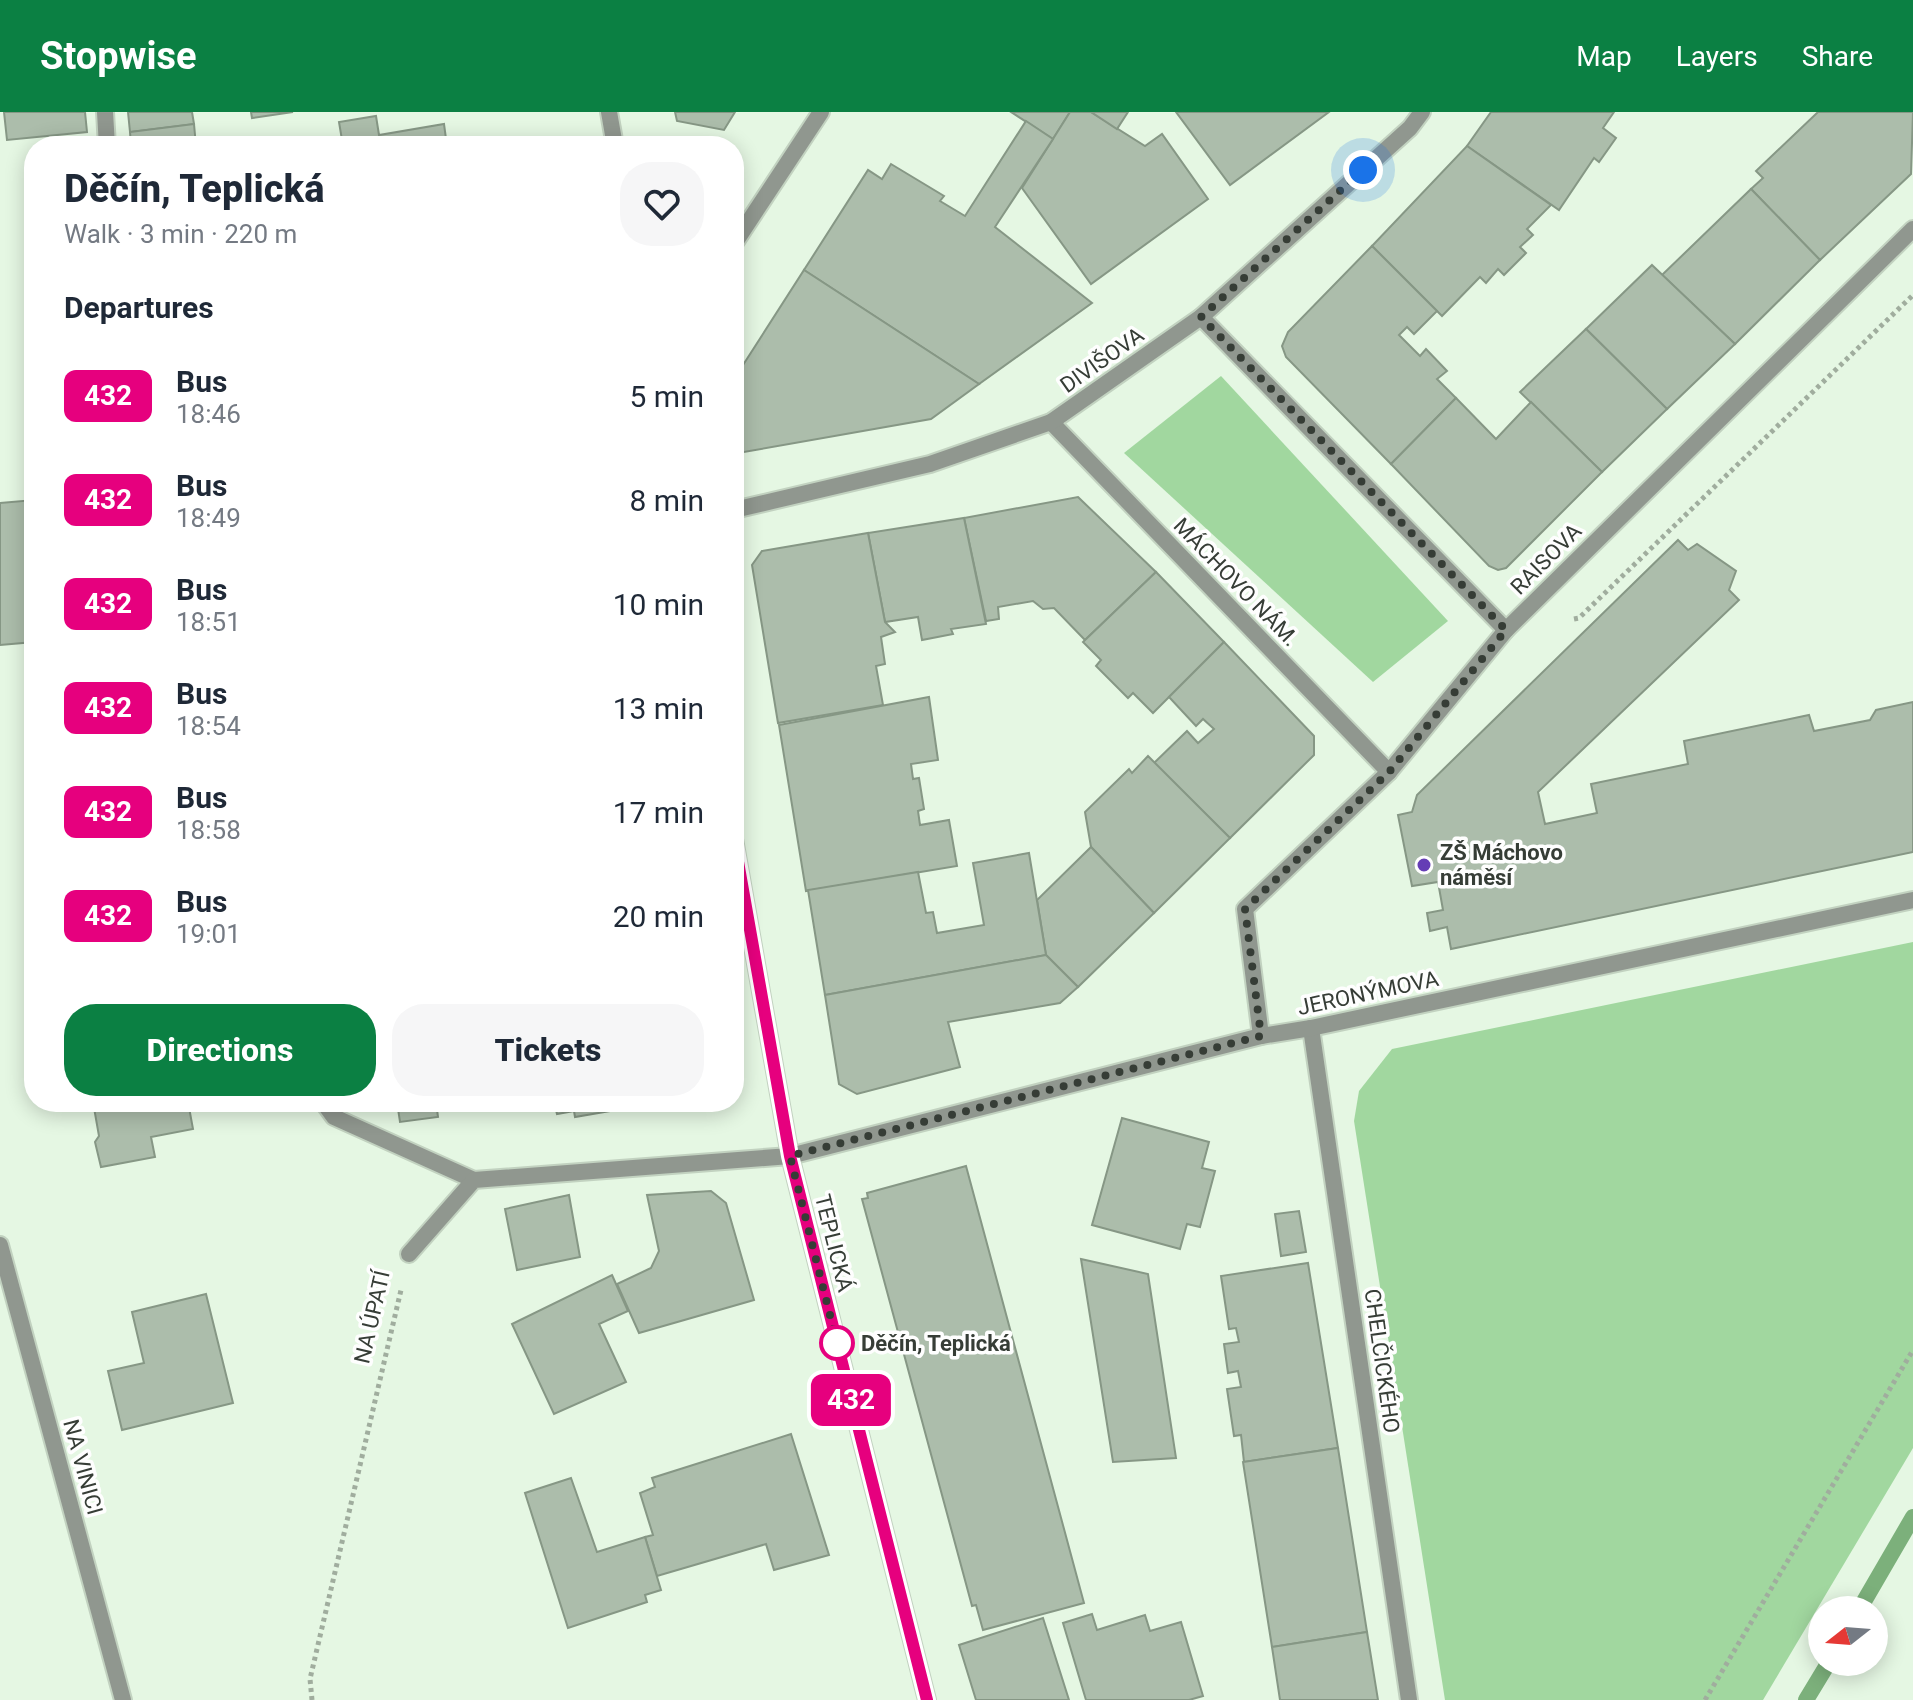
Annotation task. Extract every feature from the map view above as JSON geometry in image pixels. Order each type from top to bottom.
[{"type":"street","points":[[105,112],[106,136]]},
{"type":"street","points":[[609,112],[613,136]]},
{"type":"street","points":[[744,229],[821,112]]},
{"type":"street","name":"DIVIŠOVA","points":[[744,508],[930,464],[1051,422],[1201,317],[1410,128],[1422,112]]},
{"type":"street","name":"RAISOVA","points":[[1261,1036],[1245,909],[1389,772],[1506,630],[1913,229]]},
{"type":"street","points":[[1201,317],[1506,630]]},
{"type":"street","name":"MÁCHOVO NÁM.","points":[[1051,422],[1389,772]]},
{"type":"street","name":"TEPLICKÁ","points":[[744,896],[790,1156],[927,1700]]},
{"type":"street","name":"JERONÝMOVA","points":[[790,1156],[1261,1036],[1913,900]]},
{"type":"street","name":"CHELČICKÉHO","points":[[1311,1028],[1409,1700]]},
{"type":"street","points":[[330,1112],[334,1117],[474,1180],[790,1156]]},
{"type":"street","name":"NA ÚPATÍ","points":[[409,1254],[474,1180]]},
{"type":"street","name":"NA VINICI","points":[[0,1245],[123,1700]]},
{"type":"path","name":"NA ÚPATÍ","points":[[312,1700],[310,1679],[409,1254]]},
{"type":"path","points":[[1705,1700],[1913,1350]]},
{"type":"green space","points":[[1221,376],[1448,621],[1373,682],[1124,453]]},
{"type":"green space","points":[[1913,942],[1913,1448],[1825,1596],[1808,1596],[1808,1624],[1763,1700],[1445,1700],[1354,1121],[1359,1091],[1392,1049]]},
{"type":"building","points":[[4,112],[85,112],[87,132],[7,140]]},
{"type":"building","points":[[128,112],[192,112],[194,124],[130,132]]},
{"type":"building","points":[[251,112],[293,112],[252,118]]},
{"type":"building","points":[[675,112],[735,112],[724,130],[677,121]]},
{"type":"building","points":[[1011,112],[1070,112],[1053,139]]},
{"type":"building","points":[[1070,112],[1091,112],[1145,146],[1162,134],[1208,199],[1091,284],[1022,188]]},
{"type":"building","points":[[1091,112],[1128,112],[1117,129]]},
{"type":"building","points":[[1176,112],[1329,112],[1230,185]]},
{"type":"building","points":[[1491,112],[1614,112],[1603,128],[1616,138],[1599,162],[1594,158],[1559,210],[1467,146]]},
{"type":"building","points":[[1818,112],[1913,112],[1911,174],[1820,260],[1751,189],[1763,178],[1756,171]]},
{"type":"building","points":[[376,116],[379,135],[444,124],[446,136],[341,136],[339,122]]},
{"type":"building","points":[[1026,121],[1053,139],[995,227],[1092,303],[979,384],[804,270],[868,170],[882,179],[891,164],[944,196],[940,201],[965,216]]},
{"type":"building","points":[[194,124],[195,136],[130,136],[130,132]]},
{"type":"building","points":[[1467,146],[1551,205],[1527,229],[1533,235],[1520,247],[1526,253],[1504,275],[1498,269],[1486,283],[1480,277],[1442,316],[1372,246]]},
{"type":"building","points":[[1751,189],[1820,260],[1735,344],[1662,275]]},
{"type":"building","points":[[1372,246],[1437,311],[1414,334],[1407,327],[1399,335],[1420,356],[1426,349],[1447,371],[1437,379],[1456,398],[1391,464],[1286,357],[1282,346],[1288,332]]},
{"type":"building","points":[[1652,265],[1735,344],[1667,409],[1586,329]]},
{"type":"building","points":[[804,270],[979,384],[931,419],[744,452],[744,363]]},
{"type":"building","points":[[1586,329],[1667,409],[1602,472],[1520,392]]},
{"type":"building","points":[[1456,398],[1496,439],[1531,402],[1602,472],[1506,568],[1498,570],[1489,566],[1391,464]]},
{"type":"building","points":[[1078,497],[1156,572],[1085,640],[1054,608],[1043,609],[1033,601],[998,607],[999,619],[986,621],[964,518]]},
{"type":"building","points":[[24,501],[24,643],[0,645],[0,503]]},
{"type":"building","points":[[964,518],[986,624],[951,629],[953,634],[922,640],[918,617],[885,622],[868,533]]},
{"type":"building","points":[[868,533],[885,622],[895,632],[881,637],[885,664],[876,666],[883,705],[778,723],[752,565],[762,551]]},
{"type":"building","points":[[1678,540],[1688,550],[1697,544],[1736,571],[1729,590],[1739,600],[1538,792],[1545,824],[1597,813],[1591,784],[1688,764],[1684,741],[1809,715],[1814,731],[1870,720],[1876,710],[1913,702],[1913,852],[1451,949],[1447,927],[1430,931],[1427,913],[1443,910],[1438,882],[1412,886],[1398,815],[1412,812],[1417,795]]},
{"type":"building","points":[[1156,572],[1224,642],[1153,713],[1133,693],[1128,698],[1096,666],[1101,660],[1083,642]]},
{"type":"building","points":[[1224,642],[1314,736],[1314,755],[1230,838],[1154,763],[1187,731],[1198,743],[1214,729],[1203,719],[1196,726],[1169,697]]},
{"type":"building","points":[[929,697],[938,760],[911,764],[913,779],[919,778],[924,809],[918,811],[920,825],[949,820],[957,866],[806,891],[779,725]]},
{"type":"building","points":[[1148,756],[1230,838],[1154,913],[1091,847],[1085,812],[1129,769],[1132,773]]},
{"type":"building","points":[[1091,847],[1154,913],[1078,987],[1046,955],[1037,900]]},
{"type":"building","points":[[1029,853],[1046,955],[825,995],[808,890],[918,872],[926,913],[933,912],[937,933],[984,925],[973,863]]},
{"type":"building","points":[[1046,955],[1078,987],[1060,1003],[948,1022],[960,1067],[857,1094],[839,1084],[825,995]]},
{"type":"building","points":[[95,1112],[190,1112],[193,1129],[151,1137],[155,1157],[101,1167],[95,1142],[99,1136]]},
{"type":"building","points":[[398,1112],[437,1112],[438,1117],[400,1122]]},
{"type":"building","points":[[574,1112],[604,1112],[575,1117]]},
{"type":"building","points":[[1122,1118],[1209,1142],[1202,1168],[1215,1171],[1200,1227],[1187,1224],[1180,1249],[1092,1225]]},
{"type":"building","points":[[966,1166],[1084,1603],[983,1630],[976,1605],[972,1606],[862,1199],[868,1198],[867,1193]]},
{"type":"building","points":[[711,1191],[726,1203],[754,1300],[639,1333],[617,1284],[651,1268],[659,1251],[647,1195]]},
{"type":"building","points":[[569,1195],[580,1257],[517,1270],[505,1209]]},
{"type":"building","points":[[1299,1211],[1306,1252],[1281,1256],[1275,1214]]},
{"type":"building","points":[[1081,1259],[1148,1274],[1176,1458],[1113,1462]]},
{"type":"building","points":[[1308,1263],[1338,1448],[1244,1462],[1241,1435],[1234,1436],[1227,1389],[1241,1387],[1238,1371],[1228,1373],[1224,1344],[1239,1342],[1236,1328],[1229,1329],[1221,1276]]},
{"type":"building","points":[[612,1275],[628,1311],[599,1324],[626,1382],[554,1414],[512,1324]]},
{"type":"building","points":[[206,1294],[233,1403],[122,1430],[108,1371],[144,1363],[132,1312]]},
{"type":"building","points":[[791,1434],[829,1555],[774,1570],[766,1544],[657,1576],[645,1537],[653,1535],[640,1493],[655,1487],[652,1478]]},
{"type":"building","points":[[1338,1448],[1367,1632],[1272,1647],[1243,1462]]},
{"type":"building","points":[[571,1478],[597,1552],[645,1537],[661,1590],[645,1595],[647,1602],[568,1628],[525,1493]]},
{"type":"building","points":[[1092,1614],[1097,1630],[1145,1615],[1150,1631],[1181,1622],[1203,1696],[1189,1700],[1086,1700],[1063,1623]]},
{"type":"building","points":[[1043,1618],[1069,1700],[976,1700],[959,1645]]},
{"type":"building","points":[[1367,1632],[1378,1700],[1280,1700],[1272,1647]]},
{"type":"waterway","points":[[1867,1596],[1913,1517]]},
{"type":"waterway","points":[[1806,1700],[1821,1676]]},
{"type":"bus line","name":"432","points":[[744,896],[790,1156],[927,1700]]},
{"type":"place","name":"ZŠ Máchovo náměsí","points":[[1424,865]]},
{"type":"place","name":"Děčín, Teplická","points":[[837,1343]]},
{"type":"route","points":[[837,1343],[790,1156],[1261,1036],[1245,909],[1389,772],[1506,630],[1201,317],[1363,170]]}]
